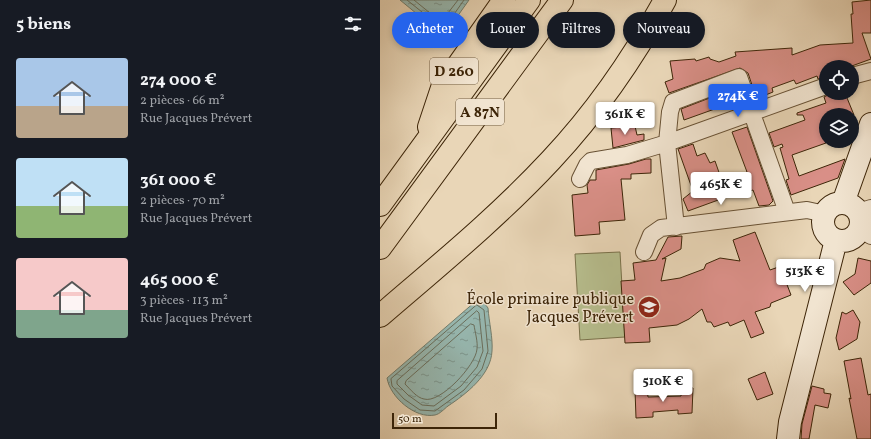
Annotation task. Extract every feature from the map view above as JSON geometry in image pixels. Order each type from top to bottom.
[{"type":"highway","name":"D 260","points":[[420,150],[442,88],[504,0]]},
{"type":"highway","name":"A 87N","points":[[380,205],[529,0]]},
{"type":"highway","name":"A 87N","points":[[380,248],[562,0]]},
{"type":"highway","points":[[380,316],[502,209],[551,160],[596,106],[627,63],[665,0]]},
{"type":"street","points":[[859,74],[871,71]]},
{"type":"street","points":[[676,227],[668,143],[670,112],[673,102],[739,77],[787,212]]},
{"type":"street","points":[[580,179],[587,165],[591,161],[627,155],[668,143],[819,88]]},
{"type":"street","points":[[861,218],[833,206],[825,214],[823,220],[826,232],[836,240],[842,241],[852,238],[861,218],[871,124]]},
{"type":"street","points":[[644,252],[651,235],[661,228],[807,210],[825,214]]},
{"type":"street","points":[[788,439],[793,407],[836,240]]},
{"type":"green space","points":[[620,252],[625,337],[580,340],[575,254]]},
{"type":"water","points":[[400,0],[469,0],[460,12],[415,12]]},
{"type":"water","points":[[476,301],[485,304],[488,308],[492,351],[491,360],[487,368],[470,390],[439,414],[419,414],[398,399],[389,385],[387,378]]},
{"type":"building","points":[[871,0],[871,33],[862,33],[871,59],[859,63],[859,60],[819,60],[819,79],[817,76],[796,84],[794,80],[772,88],[773,92],[763,96],[761,92],[755,94],[748,73],[740,68],[669,93],[665,82],[673,79],[670,61],[695,59],[696,61],[709,57],[710,59],[719,62],[736,56],[735,52],[792,48],[792,55],[820,45],[853,43],[851,14],[853,14],[852,2]]},
{"type":"building","points":[[733,89],[737,101],[684,120],[681,109]]},
{"type":"building","points":[[825,100],[848,100],[851,108],[819,108],[819,145],[792,155],[799,176],[845,159],[838,178],[791,195],[786,180],[789,179],[780,148],[783,147],[782,144],[774,147],[769,133],[805,120],[803,115],[797,115],[797,113],[826,103]]},
{"type":"building","points":[[635,126],[637,135],[644,134],[644,140],[613,148],[611,128]]},
{"type":"building","points":[[747,127],[773,201],[769,205],[759,206],[753,190],[744,193],[743,191],[688,211],[683,199],[693,191],[678,149],[693,144],[697,156],[705,153],[710,163],[715,161],[722,181],[747,172],[732,132]]},
{"type":"building","points":[[651,159],[651,173],[631,174],[631,179],[621,179],[625,220],[599,222],[600,234],[575,236],[572,195],[588,193],[587,185],[590,180],[596,180],[596,170],[629,164]]},
{"type":"building","points":[[755,232],[770,270],[784,265],[790,279],[786,282],[791,295],[771,303],[770,307],[755,312],[764,333],[751,338],[744,320],[730,326],[728,322],[714,327],[711,322],[707,322],[702,309],[689,319],[677,325],[649,328],[650,342],[625,343],[621,281],[635,280],[633,263],[656,260],[668,237],[682,236],[681,249],[662,259],[666,258],[661,281],[680,278],[704,269],[706,264],[720,258],[740,261],[733,240]]},
{"type":"building","points":[[858,258],[871,261],[871,283],[854,295],[843,282],[855,274]]},
{"type":"building","points":[[853,310],[860,322],[857,339],[839,350],[836,338],[842,312],[846,314]]},
{"type":"building","points":[[861,358],[868,395],[871,394],[871,439],[857,439],[844,361]]},
{"type":"building","points":[[765,372],[773,394],[757,400],[748,379]]},
{"type":"building","points":[[682,386],[693,388],[692,413],[678,414],[678,410],[653,412],[653,417],[636,418],[635,390],[647,388],[648,397],[681,396]]},
{"type":"building","points":[[812,386],[824,389],[824,393],[831,394],[828,408],[815,405],[809,439],[801,439],[802,424]]},
{"type":"place","name":"École primaire publique Jacques Prévert","points":[[649,307]]}]
